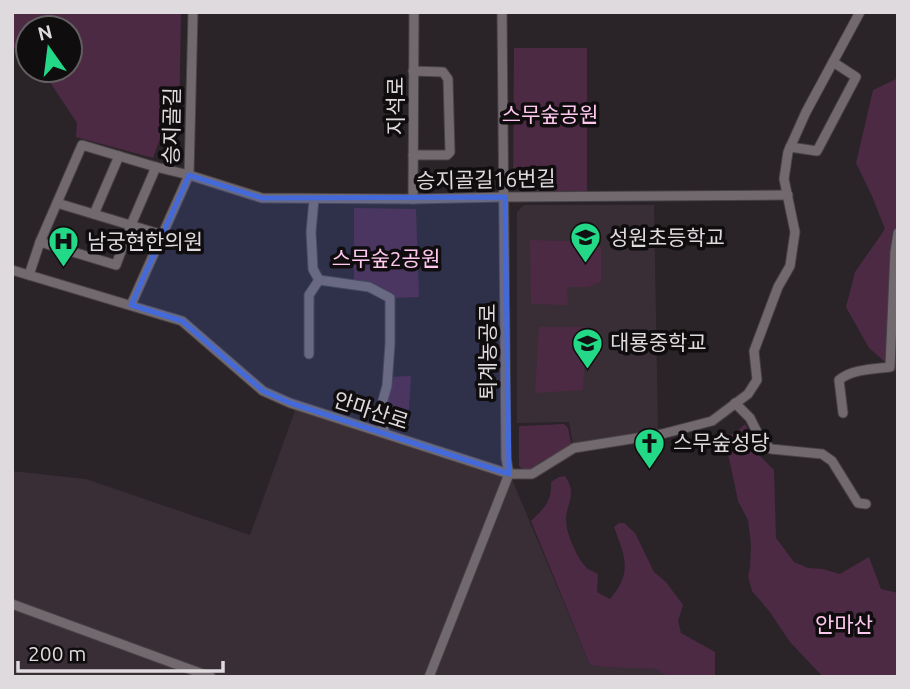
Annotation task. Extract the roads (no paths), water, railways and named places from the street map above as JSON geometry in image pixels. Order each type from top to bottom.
[{"type":"street","name":"승지골길","points":[[131,305],[189,175],[192,12]]},
{"type":"street","name":"지석로","points":[[414,12],[414,199]]},
{"type":"street","name":"퇴계농공로","points":[[429,677],[509,474],[506,458],[502,12]]},
{"type":"street","name":"안마산로","points":[[12,270],[182,321],[263,391],[290,403],[509,474],[532,474],[574,449],[662,434],[712,421],[748,394],[757,380],[754,351],[778,287],[790,266],[795,232],[784,179],[790,147],[806,111],[860,12]]},
{"type":"street","points":[[790,147],[817,151],[856,77],[833,62]]},
{"type":"street","points":[[413,71],[443,72],[448,79],[450,152],[447,155],[413,155]]},
{"type":"street","name":"승지골길16번길","points":[[57,203],[82,145],[262,198],[788,195]]},
{"type":"street","points":[[94,214],[119,156]]},
{"type":"street","points":[[40,242],[116,265],[156,167]]},
{"type":"street","points":[[314,199],[311,232],[313,269],[319,281]]},
{"type":"street","points":[[29,275],[57,203],[163,235]]},
{"type":"street","points":[[843,412],[839,380],[857,371],[890,367],[898,233]]},
{"type":"street","points":[[309,354],[309,295],[319,281]]},
{"type":"street","points":[[319,281],[369,287],[390,298],[387,386],[379,414],[385,433]]},
{"type":"street","points":[[735,404],[750,418],[761,440],[771,449],[822,454],[832,461],[858,503],[866,504]]},
{"type":"street","points":[[12,604],[211,677]]},
{"type":"place","name":"성원초등학교","points":[[586,265]]},
{"type":"place","name":"남궁현한의원","points":[[64,269]]},
{"type":"place","name":"대룡중학교","points":[[587,370]]},
{"type":"place","name":"스무숲성당","points":[[650,470]]},
{"type":"park label","name":"스무숲공원","points":[[550,115]]},
{"type":"park label","name":"스무숲2공원","points":[[386,259]]},
{"type":"park label","name":"안마산","points":[[844,625]]}]
